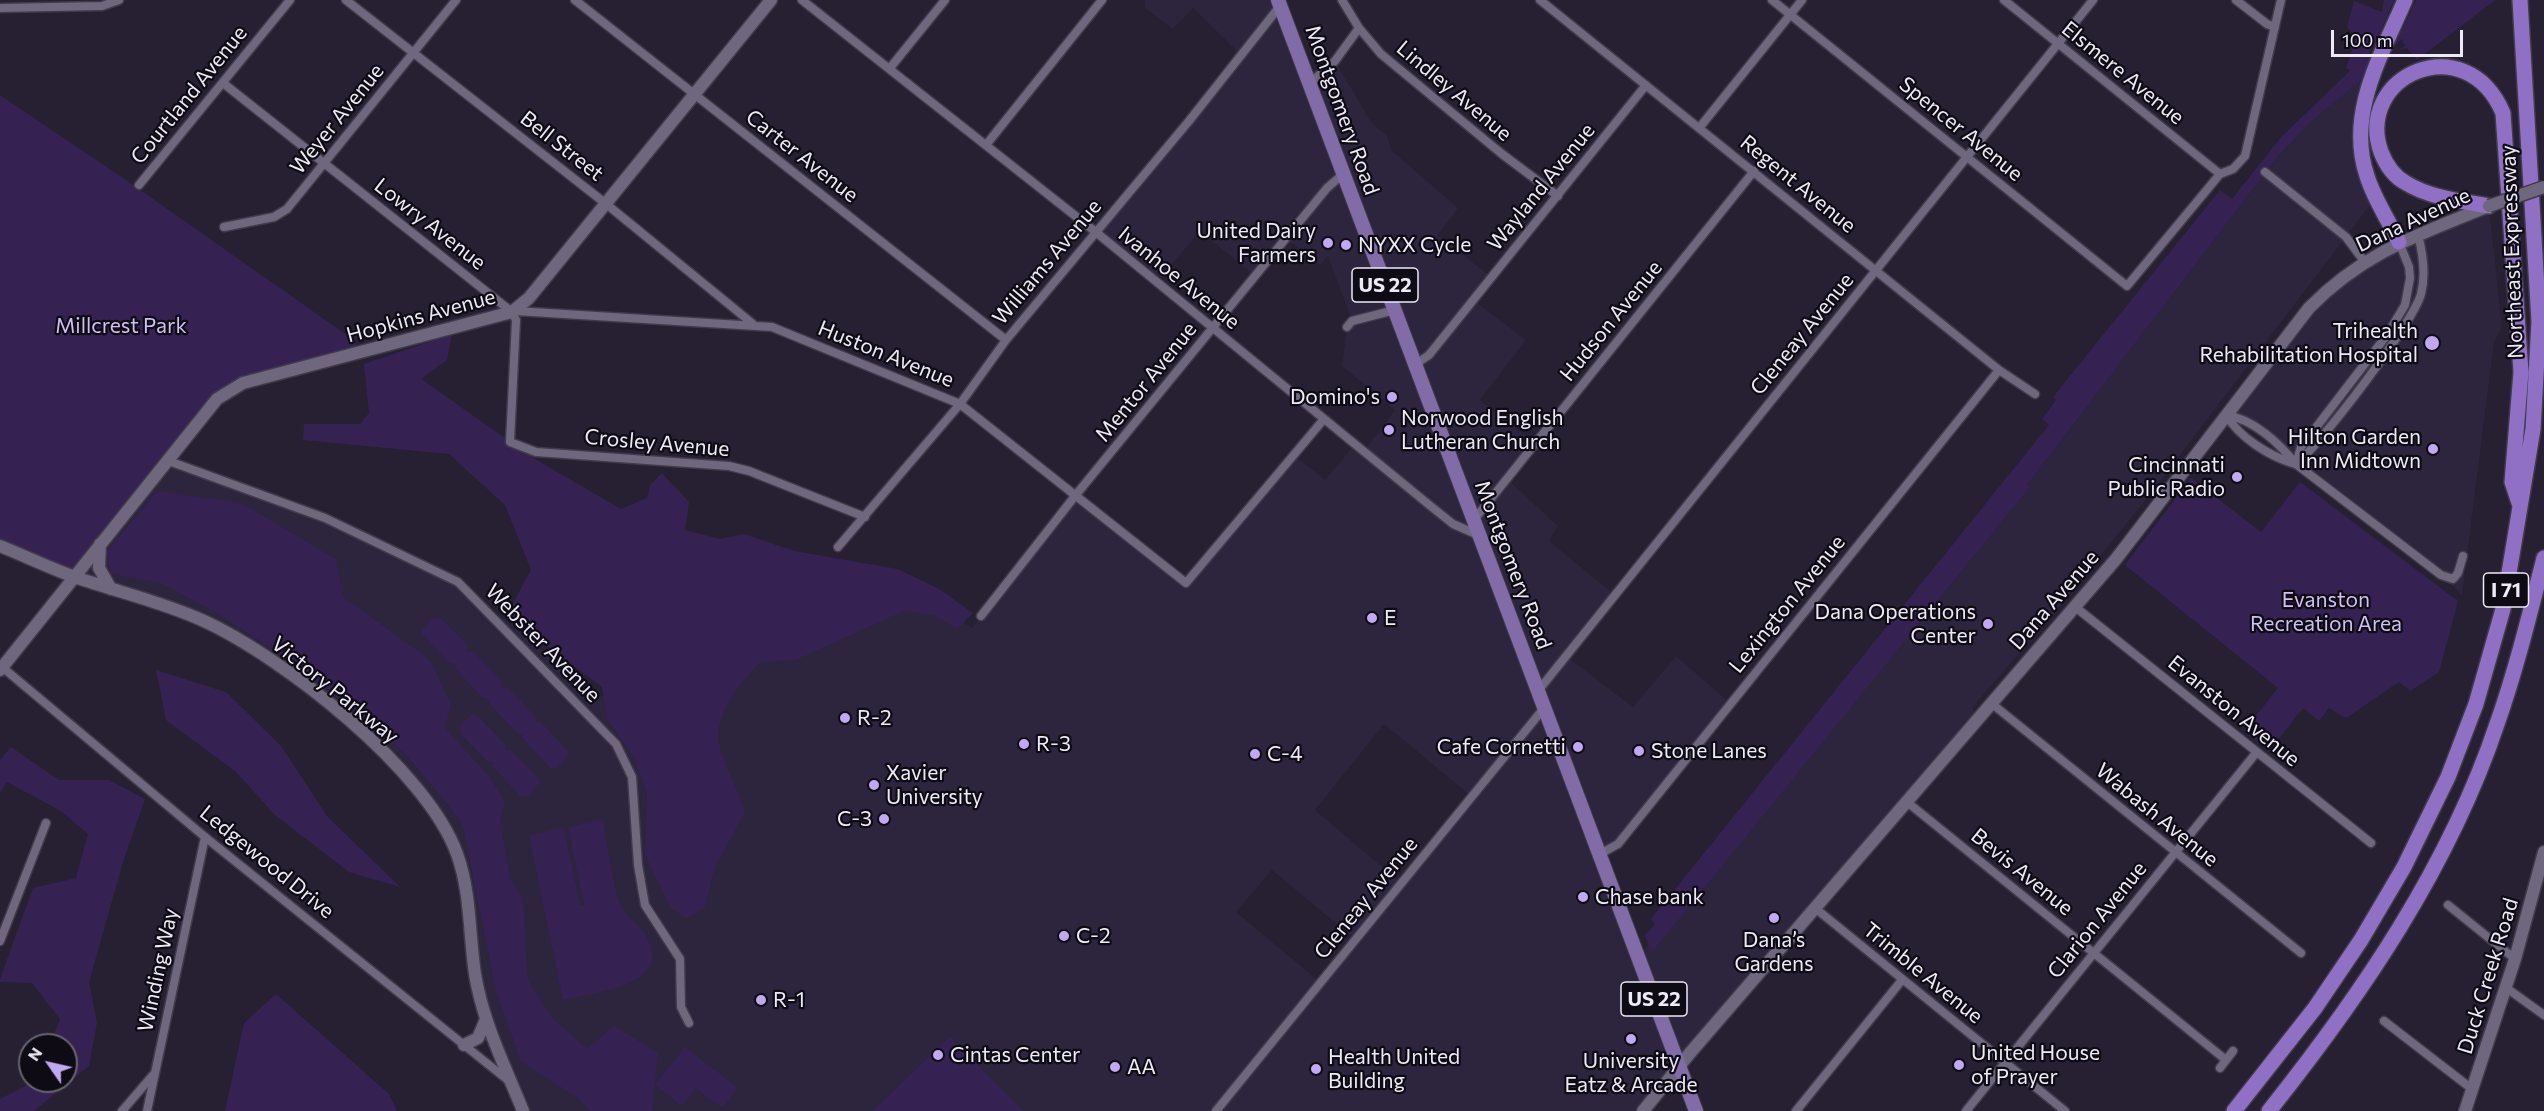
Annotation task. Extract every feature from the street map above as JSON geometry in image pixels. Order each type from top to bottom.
[{"type":"highway","points":[[2399,242],[2367,178],[2359,135],[2367,89],[2405,0]]},
{"type":"highway","name":"Northeast Expressway","points":[[2234,1111],[2315,1008],[2361,940],[2404,867],[2448,777],[2476,704],[2503,609],[2533,429],[2539,322],[2520,0]]},
{"type":"highway","points":[[2489,206],[2424,191],[2407,184],[2388,168],[2377,140],[2378,120],[2393,87],[2411,73],[2446,66],[2470,72],[2488,87],[2503,113],[2521,372],[2512,482],[2521,507]]},
{"type":"highway","name":"I 71","points":[[2269,1111],[2369,978],[2428,879],[2464,808],[2497,726],[2544,558]]},
{"type":"main road","name":"Montgomery Road","points":[[1281,2],[1342,175],[1416,364],[1478,535],[1696,1111]]},
{"type":"street","points":[[3,0],[0,6],[102,6],[119,0]]},
{"type":"street","name":"Courtland Avenue","points":[[138,184],[290,0]]},
{"type":"street","name":"Bell Street","points":[[346,0],[605,203],[753,324]]},
{"type":"street","name":"Weyer Avenue","points":[[224,227],[274,217],[283,213],[456,0]]},
{"type":"street","name":"Carter Avenue","points":[[575,0],[1006,340]]},
{"type":"street","name":"Hopkins Avenue","points":[[1,668],[166,460],[217,399],[233,387],[512,312],[529,298],[771,0]]},
{"type":"street","name":"Ivanhoe Avenue","points":[[802,0],[1097,234],[1453,524],[1478,535]]},
{"type":"street","points":[[890,68],[945,0]]},
{"type":"street","points":[[986,145],[1102,0]]},
{"type":"street","name":"Lindley Avenue","points":[[1342,0],[1359,28],[1381,54],[1502,154],[1558,196]]},
{"type":"street","name":"Regent Avenue","points":[[1540,0],[1999,370],[2035,394]]},
{"type":"street","name":"Spencer Avenue","points":[[1772,0],[2127,286],[2220,174]]},
{"type":"street","points":[[1700,127],[1802,0]]},
{"type":"street","name":"Elsmere Avenue","points":[[2004,0],[2220,174]]},
{"type":"street","name":"Cleneay Avenue","points":[[1538,691],[2093,0]]},
{"type":"street","points":[[2236,0],[2266,24],[2275,27]]},
{"type":"street","points":[[2220,174],[2239,164],[2249,144],[2281,0]]},
{"type":"street","name":"Williams Avenue","points":[[838,547],[960,404],[1006,340],[1097,234],[1281,2]]},
{"type":"street","points":[[1310,82],[1335,61],[1359,28]]},
{"type":"street","name":"Lowry Avenue","points":[[223,83],[512,312]]},
{"type":"street","name":"Wayland Avenue","points":[[1416,364],[1429,355],[1646,85]]},
{"type":"street","name":"Hudson Avenue","points":[[1473,521],[1754,171]]},
{"type":"street","points":[[2265,172],[2346,237],[2364,261]]},
{"type":"street","name":"Mentor Avenue","points":[[981,616],[1075,496],[1327,188],[1342,175]]},
{"type":"street","name":"Dana Avenue","points":[[1643,1111],[2116,559],[2309,308],[2337,280],[2364,261],[2399,242],[2544,187]]},
{"type":"street","points":[[2296,464],[2309,453],[2341,413],[2415,309],[2424,278],[2418,235]]},
{"type":"street","points":[[2296,464],[2301,447],[2387,335],[2405,305],[2410,278],[2409,267],[2399,242]]},
{"type":"street","name":"Huston Avenue","points":[[512,312],[523,309],[772,327],[960,404],[1186,583],[1324,419]]},
{"type":"street","points":[[1347,327],[1352,321],[1395,310]]},
{"type":"street","name":"Crosley Avenue","points":[[512,312],[516,320],[510,442],[536,452],[729,466],[749,471],[865,517]]},
{"type":"street","name":"Lexington Avenue","points":[[1600,854],[1618,844],[1999,370]]},
{"type":"street","points":[[2226,415],[2235,429],[2268,453],[2296,464]]},
{"type":"street","points":[[2226,415],[2243,418],[2276,443],[2296,464],[2441,575],[2453,579],[2463,556]]},
{"type":"street","name":"Webster Avenue","points":[[166,460],[325,518],[458,582],[616,744],[632,777],[638,865],[645,905],[680,959],[681,1007],[689,1023]]},
{"type":"street","points":[[100,544],[99,568],[111,589]]},
{"type":"street","name":"Victory Parkway","points":[[0,546],[74,577],[202,620],[245,643],[288,673],[376,743],[423,795],[442,822],[458,856],[464,876],[476,975],[486,1019],[523,1111]]},
{"type":"street","name":"Evanston Avenue","points":[[2074,606],[2371,843]]},
{"type":"street","name":"Ledgewood Drive","points":[[1,668],[205,837],[512,1083]]},
{"type":"street","name":"Wabash Avenue","points":[[1991,703],[2301,953]]},
{"type":"street","name":"Cleneay Avenue","points":[[1216,1111],[1544,708]]},
{"type":"street","name":"Clarion Avenue","points":[[1966,1111],[2256,753]]},
{"type":"street","name":"Bevis Avenue","points":[[1907,802],[2226,1060]]},
{"type":"street","points":[[0,941],[46,823]]},
{"type":"street","name":"Winding Way","points":[[147,1111],[205,837]]},
{"type":"street","name":"Duck Creek Road","points":[[2465,1111],[2515,959],[2544,852]]},
{"type":"street","points":[[2448,905],[2515,959]]},
{"type":"street","name":"Trimble Avenue","points":[[1815,909],[2065,1111]]},
{"type":"street","points":[[1796,1111],[1902,980]]},
{"type":"street","points":[[2505,987],[2544,1015]]},
{"type":"street","points":[[464,1045],[477,1038],[486,1019]]},
{"type":"street","points":[[2384,1022],[2472,1089]]},
{"type":"street","points":[[2220,1068],[2233,1051]]},
{"type":"street","points":[[122,1111],[155,1072]]},
{"type":"shaded area","name":"Xavier University","points":[[1145,0],[1278,0],[1310,82],[1335,61],[1371,122],[1387,136],[1391,150],[1458,208],[1438,235],[1491,277],[1473,300],[1526,340],[1480,400],[1535,444],[1507,479],[1558,526],[1549,541],[1615,595],[1566,656],[1633,707],[1676,656],[1730,703],[1618,844],[1600,854],[1639,956],[1728,846],[1898,649],[2029,488],[2027,485],[2279,155],[2313,120],[2364,77],[2355,104],[2352,137],[2358,178],[2370,205],[2152,492],[2068,596],[1972,708],[1980,716],[1643,1111],[523,1111],[489,1030],[452,840],[376,743],[224,630],[74,577],[166,460],[325,518],[458,582],[600,697],[842,573],[941,607],[972,628],[1075,496],[1186,583],[1294,455],[1325,480],[1355,444],[1364,451],[1395,410],[1342,366],[1347,327],[1352,321],[1328,256],[1320,265],[1286,238],[1255,276],[1200,231],[1157,282],[1097,233],[1242,56],[1193,8],[1173,29],[1145,8]],"holes":[[[1384,724],[1471,796],[1401,883],[1315,810]],[[1272,870],[1356,940],[1320,982],[1236,912]]]},
{"type":"shaded area","points":[[2489,206],[2502,327],[2494,342],[2462,595],[2441,575],[2243,418],[2226,415],[2337,280]]},
{"type":"green space","points":[[2384,0],[2394,0],[2375,44],[2369,51],[2371,57],[2402,30],[2416,0],[2495,0],[2417,60],[2407,48],[2399,50],[2405,46],[2402,39],[2370,66],[2367,75],[2313,120],[2279,155],[2027,485],[2030,487],[1652,952],[1645,935],[1655,924],[1651,919],[2049,425],[2042,419],[2056,400],[2053,397],[2220,190],[2232,199],[2282,136],[2350,70],[2346,68],[2356,38],[2347,27],[2354,1],[2382,12]]},
{"type":"green space","name":"Millcrest Park","points":[[0,95],[351,338],[361,352],[233,387],[74,577],[0,546]]},
{"type":"green space","points":[[452,334],[447,360],[421,379],[535,459],[621,509],[647,498],[650,485],[662,473],[689,502],[685,530],[720,539],[744,534],[794,551],[898,569],[939,589],[973,613],[957,629],[936,616],[906,610],[796,660],[760,662],[731,698],[721,720],[719,731],[723,758],[745,812],[715,867],[705,907],[686,919],[671,908],[645,855],[647,792],[633,755],[607,719],[602,687],[506,616],[531,570],[505,505],[449,454],[303,440],[304,424],[360,424],[369,413],[364,364]]},
{"type":"green space","name":"Evanston Recreation Area","points":[[2191,478],[2261,532],[2300,482],[2458,601],[2439,672],[2410,691],[2399,682],[2346,718],[2329,708],[2319,721],[2303,708],[2269,751],[2244,731],[2278,688],[2125,565]]},
{"type":"green space","points":[[158,491],[241,503],[336,559],[343,597],[430,660],[451,704],[445,728],[487,774],[505,801],[500,820],[510,878],[523,898],[528,980],[551,1017],[587,1049],[614,1026],[658,1053],[652,1111],[590,1111],[580,1099],[521,1061],[496,991],[462,822],[407,755],[305,670],[222,616],[161,583],[111,574],[107,551]]},
{"type":"green space","points":[[434,617],[440,618],[468,646],[467,652],[473,652],[502,681],[501,687],[507,687],[535,716],[535,722],[541,722],[568,751],[568,756],[557,768],[550,768],[523,738],[523,734],[517,733],[490,704],[489,699],[483,698],[456,669],[455,664],[450,663],[422,634],[422,629]]},
{"type":"green space","points":[[156,670],[226,692],[281,746],[327,816],[400,887],[349,872],[275,815],[236,772],[166,720]]},
{"type":"green space","points":[[471,715],[477,715],[505,744],[505,750],[511,751],[539,779],[539,784],[528,796],[520,796],[493,767],[493,761],[487,761],[460,733],[460,726]]},
{"type":"green space","points":[[11,747],[59,780],[109,780],[145,799],[123,862],[89,982],[97,1023],[89,1066],[78,1075],[78,1033],[55,1033],[60,1019],[32,983],[0,982],[0,979],[33,888],[76,878],[88,834],[61,811],[7,782],[0,793],[0,760]]},
{"type":"green space","points":[[603,819],[619,903],[646,936],[652,953],[650,966],[641,976],[627,984],[563,1000],[529,835],[564,828],[580,905],[584,905],[568,827]]},
{"type":"green space","points":[[276,994],[389,1094],[397,1111],[225,1111],[244,1023]]},
{"type":"green space","points":[[950,1037],[1023,1111],[873,1111]]},
{"type":"green space","points":[[685,1047],[738,1088],[722,1108],[696,1088],[682,1106],[655,1085]]},
{"type":"green space","points":[[18,1090],[18,1093],[56,1093],[34,1111],[0,1111],[0,1099]]},
{"type":"place","name":"United Dairy Farmers","points":[[1328,243]]},
{"type":"place","name":"NYXX Cycle","points":[[1346,245]]},
{"type":"place","name":"Trihealth Rehabilitation Hospital","points":[[2432,343]]},
{"type":"place","name":"Domino's","points":[[1392,397]]},
{"type":"place","name":"Norwood English Lutheran Church","points":[[1389,430]]},
{"type":"place","name":"Hilton Garden Inn Midtown","points":[[2433,449]]},
{"type":"place","name":"Cincinnati Public Radio","points":[[2237,477]]},
{"type":"place","name":"E","points":[[1372,618]]},
{"type":"place","name":"Dana Operations Center","points":[[1988,624]]},
{"type":"place","name":"R-2","points":[[845,718]]},
{"type":"place","name":"R-3","points":[[1024,744]]},
{"type":"place","name":"Cafe Cornetti","points":[[1578,747]]},
{"type":"place","name":"Stone Lanes","points":[[1639,751]]},
{"type":"place","name":"C-4","points":[[1255,754]]},
{"type":"place","name":"Xavier University","points":[[874,785]]},
{"type":"place","name":"C-3","points":[[884,819]]},
{"type":"place","name":"Chase bank","points":[[1583,897]]},
{"type":"place","name":"Dana’s Gardens","points":[[1774,918]]},
{"type":"place","name":"C-2","points":[[1064,936]]},
{"type":"place","name":"R-1","points":[[761,1000]]},
{"type":"place","name":"University Eatz & Arcade","points":[[1631,1039]]},
{"type":"place","name":"Cintas Center","points":[[938,1055]]},
{"type":"place","name":"United House of Prayer","points":[[1959,1065]]},
{"type":"place","name":"AA","points":[[1115,1067]]},
{"type":"place","name":"Health United Building","points":[[1316,1069]]}]
